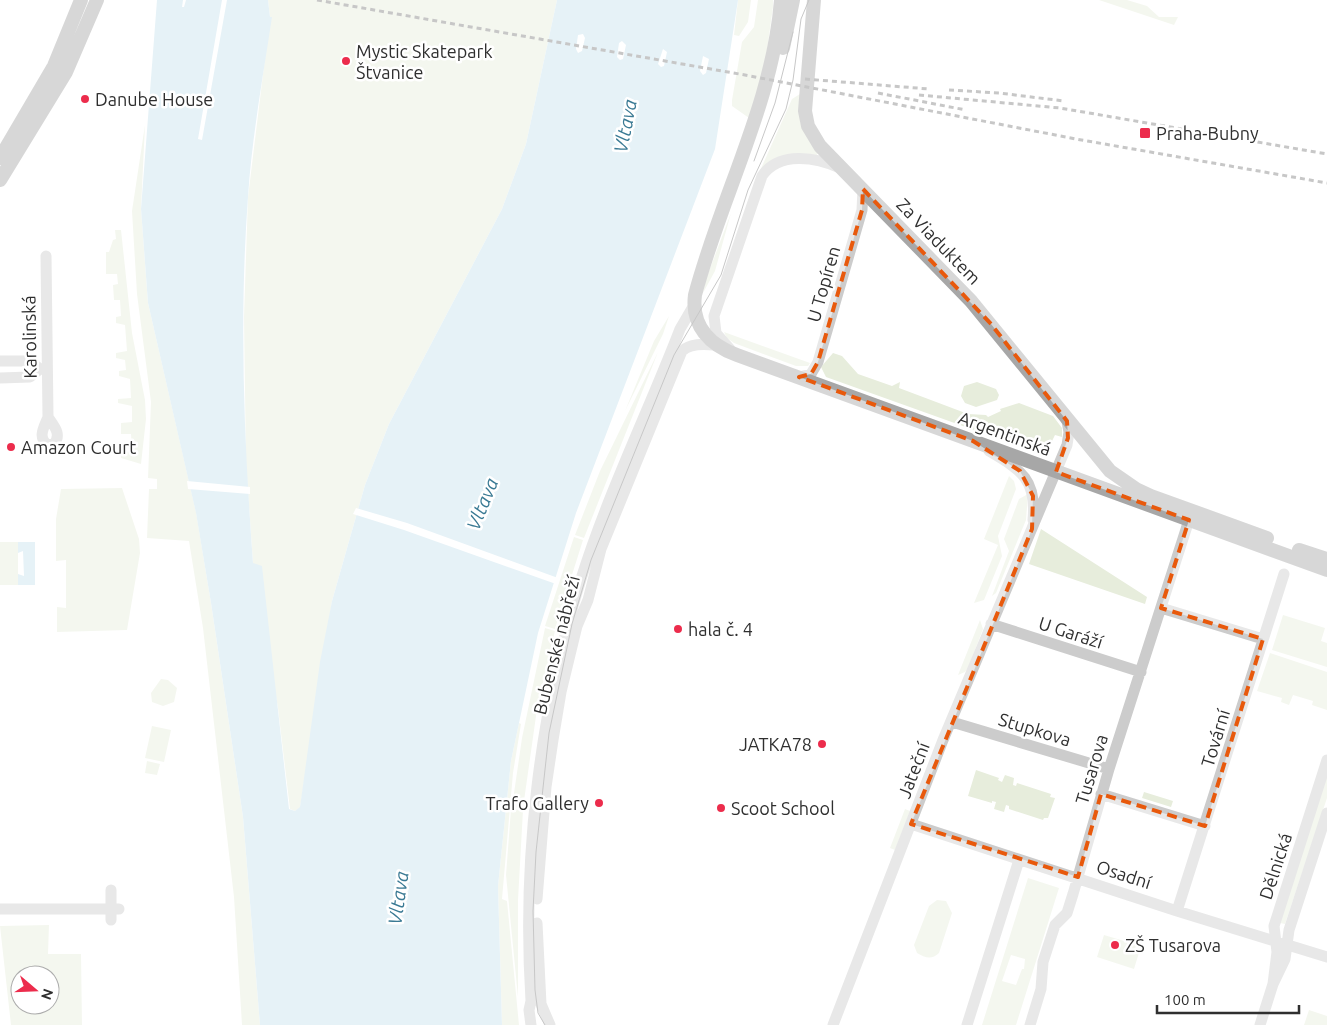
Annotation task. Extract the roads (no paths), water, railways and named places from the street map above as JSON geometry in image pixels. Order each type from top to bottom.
[{"type":"main road","points":[[2,151],[54,66],[81,0]]},
{"type":"main road","points":[[0,180],[66,72],[97,0]]},
{"type":"main road","points":[[714,345],[704,333],[694,304],[697,286],[738,171],[771,63],[781,0]]},
{"type":"main road","points":[[738,171],[774,85],[793,0]]},
{"type":"main road","name":"Za Viaduktem","points":[[814,0],[805,111],[808,126],[820,146],[986,318],[1067,421]]},
{"type":"main road","name":"Argentinská","points":[[714,345],[737,356],[1327,570]]},
{"type":"main road","name":"Argentinská","points":[[1067,421],[1110,471],[1136,489],[1327,559]]},
{"type":"street","points":[[737,356],[716,333],[714,316],[762,176],[776,163],[798,158],[824,162],[844,170]]},
{"type":"street","name":"U Topíren","points":[[799,377],[811,374],[818,362],[862,210],[863,189]]},
{"type":"street","name":"Karolinská","points":[[46,256],[43,369],[48,417]]},
{"type":"street","name":"Bubenské nábřeží","points":[[531,1025],[529,1010],[531,1001],[529,931],[532,852],[540,770],[554,678],[581,578],[645,414],[694,304]]},
{"type":"street","name":"Bubenské nábřeží","points":[[550,1025],[540,999],[536,914],[548,777],[558,704],[572,644],[601,549],[682,351],[686,347],[714,345]]},
{"type":"street","points":[[0,361],[30,361],[43,369],[30,377],[0,378]]},
{"type":"street","name":"Jateční","points":[[833,1025],[991,624],[1056,472],[1068,438],[1067,421]]},
{"type":"street","name":"Jateční","points":[[973,441],[1014,466],[1026,478],[1034,504],[1032,529]]},
{"type":"street","name":"Tusarova","points":[[1030,1025],[1041,989],[1043,962],[1055,925],[1067,913],[1109,769],[1189,520]]},
{"type":"street","name":"Tovární","points":[[1177,911],[1206,826],[1284,574]]},
{"type":"street","points":[[1161,608],[1263,639]]},
{"type":"street","name":"U Garáží","points":[[991,624],[1141,672]]},
{"type":"street","name":"Stupkova","points":[[952,722],[1109,769]]},
{"type":"street","name":"Dělnická","points":[[1273,984],[1277,952],[1274,926],[1327,760]]},
{"type":"street","points":[[1102,794],[1206,826]]},
{"type":"street","name":"Dělnická","points":[[1260,1025],[1273,984],[1283,965],[1288,945],[1289,930],[1327,813]]},
{"type":"street","name":"Osadní","points":[[911,824],[1019,860],[1078,877],[1177,911],[1327,957]]},
{"type":"street","points":[[967,1025],[1019,860]]},
{"type":"street","points":[[0,909],[114,913],[111,890]]},
{"type":"water","name":"Vltava","points":[[157,0],[183,0],[182,7],[184,7],[186,0],[222,0],[198,139],[202,140],[227,0],[268,0],[270,17],[272,17],[252,152],[245,242],[243,334],[245,425],[253,563],[262,566],[289,809],[295,811],[300,807],[320,662],[332,601],[365,485],[389,424],[502,209],[526,144],[557,0],[738,0],[715,149],[576,513],[538,633],[511,761],[498,886],[502,1025],[260,1025],[243,817],[196,513],[148,303],[141,209]],"holes":[[[583,34],[585,38],[582,51],[578,53],[576,49],[578,35]],[[622,41],[626,45],[623,59],[620,60],[617,57],[619,43]],[[663,49],[667,52],[664,66],[661,67],[658,64]],[[703,56],[709,59],[706,73],[703,75],[700,71]]]},
{"type":"water","points":[[18,542],[35,542],[35,585],[18,585]]},
{"type":"tram line","points":[[545,1025],[538,1013],[535,990],[533,911],[536,852],[549,733],[572,624],[591,560],[674,355],[721,275],[748,190],[786,109],[793,80],[801,19],[809,0]]},
{"type":"tram line","points":[[754,161],[775,103],[793,32]]},
{"type":"railway","points":[[317,0],[745,75],[1076,139],[1327,183]]},
{"type":"railway","points":[[805,79],[929,89]]},
{"type":"railway","points":[[949,90],[999,93],[1064,101]]},
{"type":"railway","points":[[878,93],[966,110]]},
{"type":"railway","points":[[919,95],[1060,108],[1327,154]]},
{"type":"place","name":"Mystic Skatepark Štvanice","points":[[346,61]]},
{"type":"place","name":"Danube House","points":[[85,99]]},
{"type":"place","name":"Praha-Bubny","points":[[1145,133]]},
{"type":"place","name":"Amazon Court","points":[[11,447]]},
{"type":"place","name":"hala č. 4","points":[[678,629]]},
{"type":"place","name":"JATKA78","points":[[822,744]]},
{"type":"place","name":"Trafo Gallery","points":[[599,803]]},
{"type":"place","name":"Scoot School","points":[[721,808]]},
{"type":"place","name":"ZŠ Tusarova","points":[[1115,945]]}]
